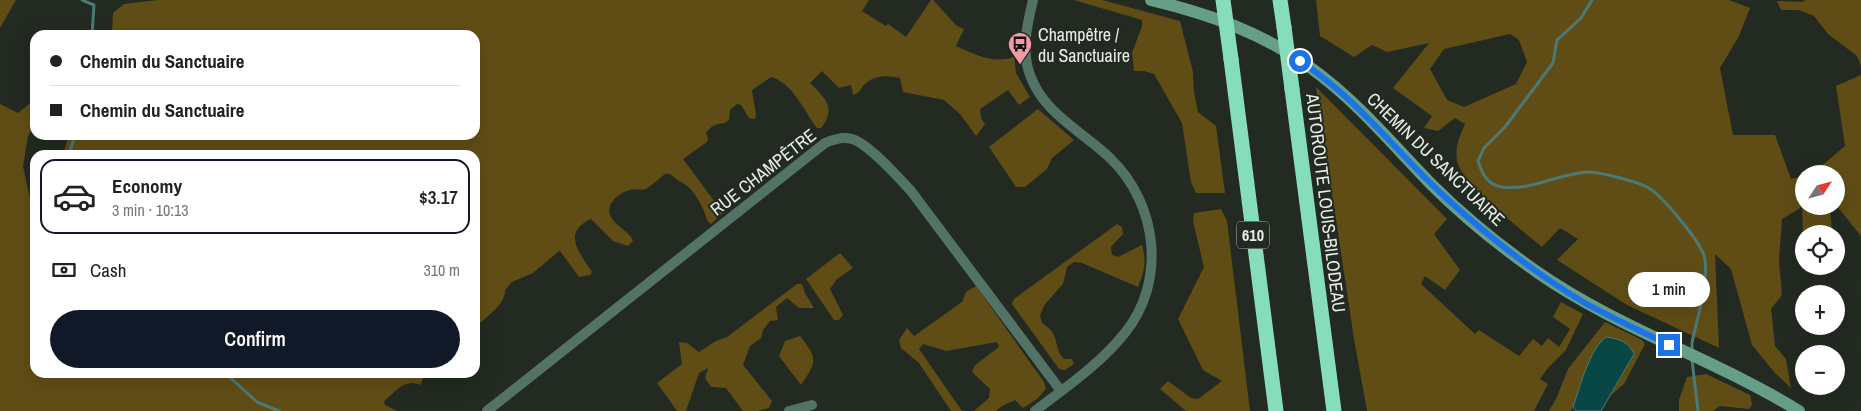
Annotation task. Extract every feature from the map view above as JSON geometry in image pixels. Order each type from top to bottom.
[{"type":"highway","name":"610","points":[[1223,0],[1276,411]]},
{"type":"highway","name":"AUTOROUTE LOUIS-BILODEAU","points":[[1280,0],[1334,411]]},
{"type":"street","points":[[1033,0],[1025,49],[1026,64],[1034,84],[1051,109],[1102,150],[1130,182],[1138,195],[1148,222],[1152,251],[1147,287],[1134,321],[1107,353],[1035,411]]},
{"type":"street","name":"CHEMIN DU SANCTUAIRE","points":[[1151,0],[1233,24],[1294,56],[1322,76],[1350,100],[1445,197],[1514,256],[1586,304],[1712,365],[1799,411]]},
{"type":"street","name":"RUE CHAMPÊTRE","points":[[487,411],[825,143],[842,138],[860,142],[911,191],[1061,391]]},
{"type":"street","points":[[789,411],[812,405]]},
{"type":"shaded area","points":[[0,0],[16,0],[0,28]]},
{"type":"shaded area","points":[[158,0],[869,0],[862,11],[886,26],[888,24],[906,37],[931,0],[933,0],[957,26],[964,29],[956,46],[992,59],[999,60],[1014,57],[1016,73],[1030,97],[1019,105],[1008,90],[980,109],[981,118],[985,124],[976,136],[960,114],[944,100],[903,92],[900,78],[891,76],[877,77],[865,84],[853,95],[851,85],[839,88],[822,71],[810,83],[824,99],[829,109],[826,121],[821,128],[817,128],[792,91],[779,80],[771,77],[752,90],[755,119],[749,118],[741,105],[737,104],[730,110],[729,120],[710,128],[706,133],[707,142],[683,159],[723,213],[711,224],[708,222],[697,198],[689,188],[671,175],[665,174],[646,189],[626,191],[612,202],[609,211],[612,219],[629,234],[633,241],[628,246],[613,241],[591,219],[582,225],[575,237],[578,251],[592,272],[590,275],[579,277],[560,251],[533,273],[512,282],[505,290],[502,301],[480,324],[480,150],[64,150],[68,140],[480,140],[480,30],[112,30],[113,13],[124,4]]},
{"type":"shaded area","points":[[1074,0],[1102,0],[1180,21],[1193,72],[1198,112],[1216,126],[1225,193],[1196,193],[1191,182],[1182,123],[1154,74],[1134,71],[1132,53],[1142,26],[1142,20]]},
{"type":"shaded area","points":[[1316,0],[1729,0],[1750,8],[1739,36],[1720,68],[1733,135],[1775,135],[1791,179],[1795,178],[1795,211],[1782,219],[1779,261],[1782,295],[1771,309],[1775,346],[1786,359],[1791,388],[1775,373],[1752,345],[1731,269],[1715,254],[1719,348],[1627,305],[1557,260],[1578,239],[1560,228],[1542,247],[1481,194],[1461,170],[1457,161],[1457,146],[1465,124],[1455,118],[1438,131],[1424,128],[1432,116],[1393,88],[1429,43],[1387,52],[1372,45],[1354,57],[1320,36]],"holes":[[[1510,34],[1519,40],[1527,62],[1516,84],[1464,107],[1447,100],[1430,69],[1444,49]]]},
{"type":"shaded area","points":[[1805,0],[1861,0],[1861,66],[1857,56],[1828,34],[1814,16],[1799,10],[1781,10],[1777,1],[1802,2]]},
{"type":"shaded area","points":[[1861,75],[1861,236],[1844,215],[1845,165],[1823,165],[1845,146],[1836,86]]},
{"type":"shaded area","points":[[1316,87],[1447,219],[1434,234],[1460,270],[1445,290],[1425,276],[1421,284],[1475,334],[1479,330],[1519,356],[1533,339],[1542,346],[1548,338],[1559,347],[1570,329],[1553,317],[1561,302],[1583,314],[1566,350],[1540,379],[1548,384],[1534,411],[1367,411],[1354,339]]},
{"type":"shaded area","points":[[30,103],[30,133],[23,166],[30,199],[30,378],[424,378],[420,385],[414,383],[405,384],[384,401],[385,405],[397,411],[0,411],[0,104],[18,113]]},
{"type":"shaded area","points":[[1038,109],[1074,140],[1052,158],[1047,169],[1025,187],[1016,187],[989,147]]},
{"type":"shaded area","points":[[1221,209],[1227,221],[1250,411],[1186,411],[1160,389],[1168,381],[1191,398],[1198,399],[1222,381],[1203,370],[1178,319],[1204,267],[1193,222],[1194,213]]},
{"type":"shaded area","points":[[1802,215],[1831,215],[1832,225],[1803,225]]},
{"type":"shaded area","points":[[1117,224],[1122,227],[1123,234],[1111,247],[1112,255],[1118,257],[1142,245],[1144,266],[1138,287],[1082,263],[1074,262],[1067,267],[1063,284],[1045,304],[1040,315],[1042,323],[1055,337],[1060,354],[1064,359],[1072,359],[1074,364],[1065,370],[1059,369],[1012,304],[1014,299]]},
{"type":"shaded area","points":[[840,253],[853,268],[837,279],[830,289],[843,315],[839,320],[834,320],[806,279]]},
{"type":"shaded area","points":[[797,284],[802,284],[814,308],[799,308],[787,298],[776,307],[778,320],[770,321],[763,330],[761,338],[750,346],[743,365],[772,401],[769,408],[758,411],[743,411],[726,388],[711,387],[705,378],[708,368],[699,373],[686,411],[677,411],[657,383],[682,364],[679,342],[687,343],[699,352],[716,341],[727,337]]},
{"type":"shaded area","points":[[976,286],[1044,382],[1046,389],[1037,399],[1023,408],[1015,400],[996,411],[974,411],[989,398],[990,389],[972,372],[975,365],[999,347],[997,342],[946,351],[923,344],[919,349],[962,411],[951,411],[919,363],[901,348],[899,340],[907,328],[914,336],[962,302],[966,292]]},
{"type":"shaded area","points":[[1605,322],[1642,340],[1645,344],[1624,384],[1610,396],[1634,354],[1573,407],[1571,411],[1549,411],[1568,369]]},
{"type":"shaded area","points":[[800,336],[810,350],[813,360],[810,370],[801,385],[779,356],[785,341]]},
{"type":"shaded area","points":[[1706,374],[1750,395],[1752,405],[1749,409],[1720,406],[1713,411],[1679,411],[1679,400],[1687,377]]},
{"type":"water","points":[[1606,337],[1623,341],[1634,354],[1601,411],[1576,411],[1573,407],[1586,369],[1600,343]]},
{"type":"waterway","points":[[82,0],[94,5],[92,30]]},
{"type":"waterway","points":[[1592,0],[1581,18],[1557,40],[1553,63],[1505,127],[1484,148],[1478,161],[1483,174],[1492,184],[1497,186],[1513,188],[1588,172],[1642,185],[1662,199],[1690,232],[1703,253],[1705,260],[1704,291],[1692,343],[1692,351]]},
{"type":"waterway","points":[[70,150],[74,140]]},
{"type":"waterway","points":[[1692,360],[1698,411]]},
{"type":"waterway","points":[[231,378],[257,402],[279,411]]},
{"type":"place","name":"Champêtre / du Sanctuaire","points":[[1020,65]]},
{"type":"route","points":[[1300,61],[1322,76],[1350,100],[1445,197],[1509,252],[1586,304],[1669,345]]}]
